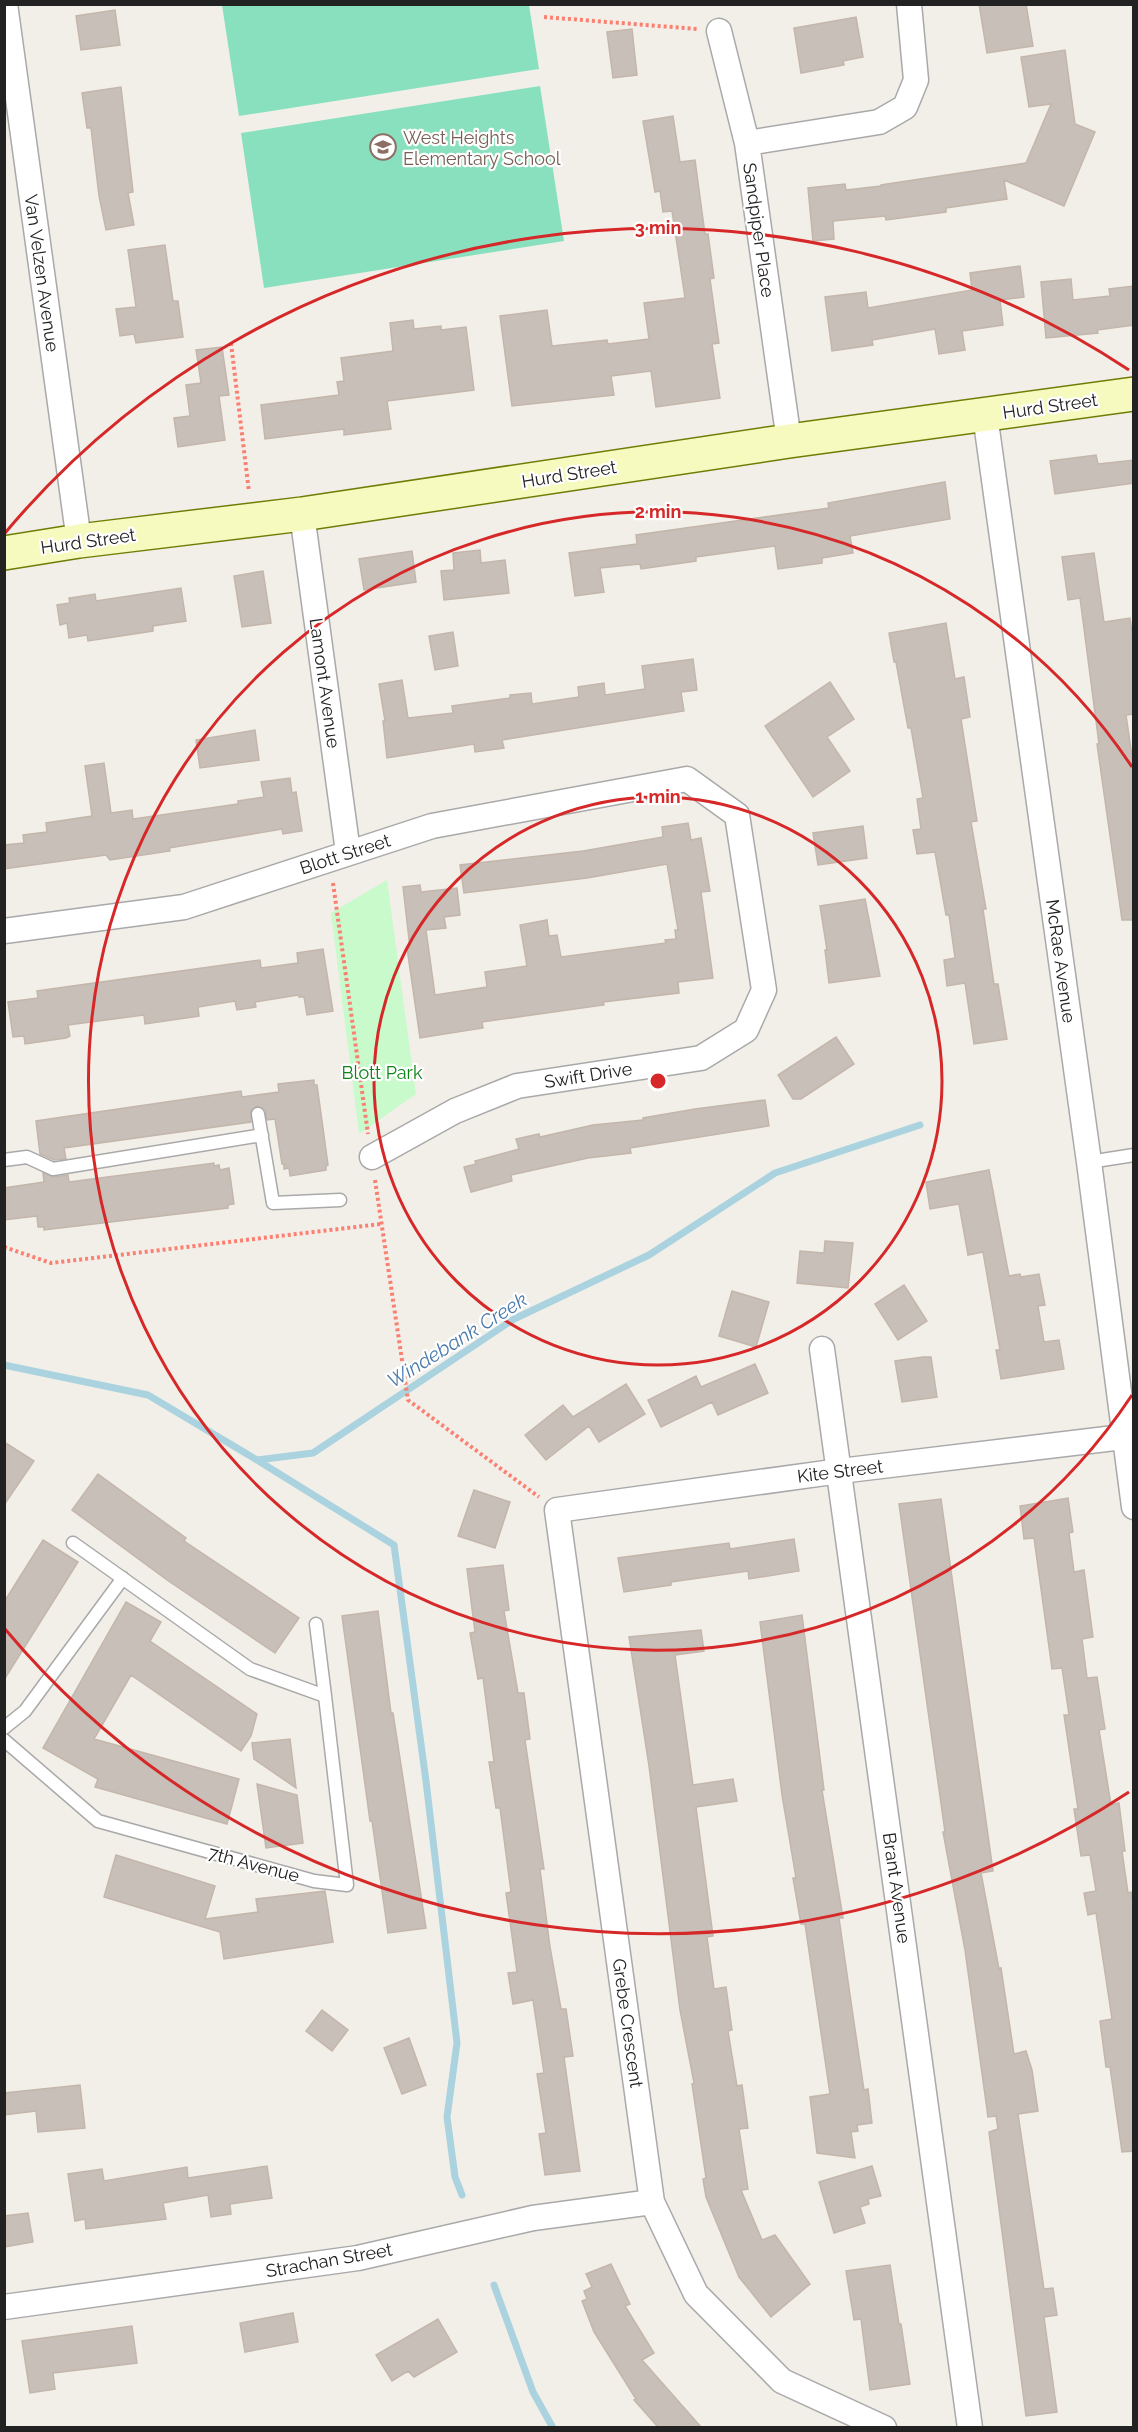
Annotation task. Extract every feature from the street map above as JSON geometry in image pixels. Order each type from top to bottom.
[{"type":"street","name":"Van Velzen Avenue","points":[[4,4],[79,541]]},
{"type":"street","name":"Sandpiper Place","points":[[789,441],[747,143],[879,122],[905,107],[916,80],[909,4]]},
{"type":"street","points":[[719,31],[747,143]]},
{"type":"street","name":"Hurd Street","points":[[4,553],[79,541],[302,514],[789,441],[1134,394]]},
{"type":"street","name":"McRae Avenue","points":[[985,415],[1089,1162],[1127,1406],[1123,1437],[1134,1507]]},
{"type":"street","name":"Lamont Avenue","points":[[302,514],[339,855]]},
{"type":"street","name":"Blott Street","points":[[4,931],[184,907],[432,826],[687,779]]},
{"type":"street","name":"Swift Drive","points":[[372,1157],[455,1111],[518,1086],[701,1058],[746,1030],[764,990],[737,815],[687,779]]},
{"type":"street","name":"Brant Avenue","points":[[822,1349],[970,2427]]},
{"type":"street","name":"Kite Street","points":[[557,1510],[840,1471],[1123,1437]]},
{"type":"street","name":"Grebe Crescent","points":[[557,1510],[652,2202],[696,2294],[782,2380],[884,2427]]},
{"type":"street","name":"Strachan Street","points":[[4,2307],[358,2258],[533,2218],[652,2202]]},
{"type":"lane","points":[[258,1114],[273,1203],[340,1200]]},
{"type":"lane","points":[[4,1160],[27,1157],[53,1169],[262,1135]]},
{"type":"lane","points":[[1089,1162],[1134,1155]]},
{"type":"lane","points":[[73,1543],[250,1669],[325,1696]]},
{"type":"lane","points":[[4,1728],[25,1711],[123,1578]]},
{"type":"lane","name":"7th Avenue","points":[[4,1740],[98,1821],[314,1881],[347,1885],[316,1624]]},
{"type":"path","points":[[544,17],[719,31]]},
{"type":"path","points":[[231,343],[253,520]]},
{"type":"path","points":[[339,855],[372,1157],[408,1400],[557,1510]]},
{"type":"path","points":[[4,1247],[51,1263],[381,1224]]},
{"type":"green space","points":[[222,5],[529,5],[539,69],[239,116]]},
{"type":"green space","points":[[540,86],[564,241],[264,288],[241,133]]},
{"type":"green space","name":"Blott Park","points":[[387,880],[416,1094],[359,1134],[331,913]]},
{"type":"building","points":[[979,4],[1026,4],[1033,46],[987,53]]},
{"type":"building","points":[[115,10],[120,45],[81,50],[76,16]]},
{"type":"building","points":[[856,17],[863,57],[843,61],[844,65],[801,73],[794,28]]},
{"type":"building","points":[[632,29],[637,75],[613,78],[607,32]]},
{"type":"building","points":[[1065,50],[1075,124],[1095,132],[1064,206],[1004,180],[1007,199],[946,208],[946,212],[886,220],[885,216],[833,221],[834,239],[813,241],[808,188],[845,184],[846,190],[881,186],[1026,163],[1051,104],[1029,107],[1021,57]]},
{"type":"building","points":[[121,87],[133,192],[128,193],[134,225],[106,230],[99,196],[91,128],[87,128],[82,93]]},
{"type":"building","points":[[673,116],[680,162],[695,160],[705,234],[708,234],[714,278],[710,279],[719,343],[712,344],[720,398],[656,407],[651,371],[611,376],[614,395],[512,406],[500,316],[547,310],[552,346],[607,340],[608,344],[649,339],[644,303],[685,298],[672,211],[663,212],[660,191],[655,192],[643,121]]},
{"type":"building","points":[[165,245],[173,301],[178,301],[183,337],[136,343],[134,334],[120,336],[116,309],[136,307],[128,250]]},
{"type":"building","points":[[1020,266],[1024,297],[1000,300],[1003,325],[962,331],[965,350],[939,354],[935,329],[872,340],[873,345],[832,351],[825,297],[866,292],[868,308],[972,290],[970,273]]},
{"type":"building","points":[[1071,279],[1073,300],[1110,296],[1109,289],[1134,286],[1134,325],[1097,330],[1098,333],[1046,338],[1041,282]]},
{"type":"building","points":[[413,320],[414,329],[441,326],[441,330],[466,327],[474,390],[387,401],[391,429],[344,435],[344,429],[265,439],[261,405],[339,395],[337,382],[344,381],[341,358],[393,351],[390,323]]},
{"type":"building","points":[[222,347],[229,395],[219,396],[225,440],[178,447],[174,418],[190,416],[186,385],[201,383],[196,350]]},
{"type":"building","points":[[1096,455],[1098,464],[1134,460],[1134,483],[1055,494],[1050,461]]},
{"type":"building","points":[[945,482],[950,519],[850,536],[853,553],[822,558],[822,563],[778,569],[775,546],[696,557],[696,561],[641,569],[640,564],[600,568],[604,592],[575,596],[569,553],[637,544],[636,535],[829,508],[828,503]]},
{"type":"building","points":[[480,550],[481,563],[505,560],[509,593],[444,600],[441,571],[454,570],[453,553]]},
{"type":"building","points":[[412,551],[416,582],[364,590],[359,559]]},
{"type":"building","points":[[1094,553],[1104,622],[1130,618],[1134,647],[1134,714],[1126,715],[1134,770],[1134,920],[1122,920],[1097,744],[1099,744],[1080,598],[1068,600],[1062,557]]},
{"type":"building","points":[[263,571],[271,623],[242,627],[234,576]]},
{"type":"building","points":[[181,588],[186,621],[153,626],[153,631],[88,641],[87,635],[69,638],[67,623],[60,625],[57,605],[70,603],[69,598],[95,594],[96,601]]},
{"type":"building","points":[[946,623],[955,679],[964,677],[970,717],[961,719],[977,821],[971,822],[986,909],[983,909],[994,984],[998,984],[1007,1039],[974,1044],[965,983],[947,986],[944,960],[955,958],[949,915],[946,915],[935,852],[917,854],[913,830],[921,829],[917,799],[923,798],[911,728],[908,728],[889,633]]},
{"type":"building","points":[[453,632],[458,666],[435,670],[429,636]]},
{"type":"building","points":[[693,659],[697,690],[681,692],[684,711],[502,740],[504,748],[475,752],[474,744],[387,758],[383,721],[385,721],[379,684],[402,680],[408,718],[453,713],[452,706],[510,698],[510,695],[531,693],[532,704],[579,697],[578,687],[604,683],[605,695],[645,689],[642,666]]},
{"type":"building","points":[[830,682],[854,719],[827,737],[850,771],[813,797],[765,726]]},
{"type":"building","points":[[255,730],[259,760],[200,768],[196,740]]},
{"type":"building","points":[[104,763],[111,813],[132,810],[133,819],[238,804],[238,801],[264,797],[261,782],[290,778],[292,793],[296,792],[302,831],[283,834],[282,829],[110,860],[106,855],[4,869],[4,845],[24,843],[23,835],[47,832],[46,823],[92,816],[85,766]]},
{"type":"building","points":[[688,823],[691,840],[701,838],[710,891],[701,892],[713,978],[678,982],[679,993],[603,1002],[604,1005],[482,1022],[483,1028],[420,1038],[407,948],[410,948],[403,887],[420,885],[421,892],[457,888],[460,915],[444,917],[446,928],[426,930],[435,995],[487,987],[485,972],[527,966],[520,925],[547,920],[549,936],[557,935],[561,957],[666,943],[665,940],[676,939],[675,930],[678,930],[667,864],[587,878],[464,893],[460,865],[583,851],[663,837],[662,827]]},
{"type":"building","points":[[863,826],[867,858],[818,865],[813,833]]},
{"type":"building","points":[[865,899],[880,976],[829,983],[825,950],[827,950],[820,906]]},
{"type":"building","points":[[323,949],[333,1011],[307,1015],[304,997],[298,995],[255,1002],[256,1007],[237,1010],[235,1001],[198,1007],[199,1016],[145,1024],[144,1015],[68,1025],[70,1036],[66,1038],[25,1044],[24,1036],[13,1037],[8,1002],[38,998],[37,991],[260,960],[261,968],[298,963],[297,953]]},
{"type":"building","points":[[836,1037],[854,1064],[801,1099],[793,1099],[778,1075]]},
{"type":"building","points":[[314,1080],[314,1085],[317,1085],[328,1165],[326,1170],[290,1176],[289,1168],[284,1169],[284,1164],[282,1164],[275,1119],[267,1120],[265,1109],[257,1106],[251,1111],[251,1122],[64,1148],[66,1159],[54,1160],[40,1154],[36,1121],[241,1091],[242,1097],[279,1092],[278,1084]]},
{"type":"building","points":[[765,1100],[769,1126],[630,1148],[631,1153],[588,1158],[511,1175],[512,1181],[471,1192],[464,1167],[476,1164],[475,1161],[519,1149],[516,1139],[539,1134],[540,1137],[593,1125],[643,1120],[643,1118],[695,1109]]},
{"type":"building","points":[[214,1163],[214,1166],[219,1165],[220,1170],[229,1168],[234,1204],[228,1205],[228,1208],[44,1230],[44,1227],[38,1227],[37,1216],[4,1220],[4,1188],[44,1182],[43,1173],[54,1177],[68,1175],[69,1182]]},
{"type":"building","points":[[989,1170],[1009,1276],[1039,1274],[1045,1305],[1038,1306],[1044,1342],[1059,1340],[1064,1369],[1001,1379],[996,1350],[1000,1350],[983,1252],[968,1255],[959,1204],[930,1209],[926,1182]]},
{"type":"building","points":[[825,1241],[853,1243],[848,1288],[797,1283],[800,1251],[824,1253]]},
{"type":"building","points":[[904,1285],[927,1321],[898,1340],[875,1304]]},
{"type":"building","points":[[732,1291],[769,1302],[756,1347],[719,1336]]},
{"type":"building","points":[[931,1357],[937,1397],[902,1402],[895,1361]]},
{"type":"building","points":[[755,1364],[768,1393],[718,1415],[712,1402],[661,1427],[648,1400],[696,1376],[701,1387]]},
{"type":"building","points":[[626,1384],[645,1414],[599,1442],[589,1426],[546,1460],[525,1435],[563,1405],[573,1417]]},
{"type":"building","points":[[4,1442],[34,1461],[4,1505]]},
{"type":"building","points":[[98,1474],[186,1538],[184,1541],[299,1618],[275,1653],[167,1580],[72,1510]]},
{"type":"building","points":[[474,1490],[510,1502],[495,1548],[458,1536]]},
{"type":"building","points":[[1068,1498],[1073,1532],[1069,1533],[1074,1572],[1084,1570],[1093,1637],[1082,1639],[1087,1678],[1097,1677],[1105,1729],[1099,1730],[1111,1805],[1119,1803],[1128,1893],[1131,1892],[1134,1908],[1134,2151],[1122,2152],[1110,2067],[1106,2067],[1100,2021],[1112,2019],[1096,1913],[1088,1915],[1084,1893],[1096,1891],[1090,1855],[1081,1856],[1074,1809],[1078,1809],[1064,1715],[1069,1715],[1062,1668],[1052,1669],[1034,1538],[1024,1539],[1020,1506]]},
{"type":"building","points":[[941,1499],[993,1871],[981,1873],[999,1969],[1001,1968],[1014,2054],[1026,2051],[1032,2070],[1038,2111],[1018,2114],[1044,2289],[1053,2288],[1057,2315],[1044,2317],[1057,2412],[1026,2416],[989,2132],[998,2129],[996,2116],[988,2117],[965,1950],[943,1832],[945,1832],[899,1504]]},
{"type":"building","points":[[794,1539],[799,1571],[749,1579],[748,1571],[671,1582],[671,1585],[624,1592],[618,1558],[729,1543],[730,1549]]},
{"type":"building","points":[[43,1540],[78,1562],[4,1680],[4,1602]]},
{"type":"building","points":[[503,1565],[509,1610],[504,1611],[518,1693],[524,1693],[530,1739],[525,1740],[544,1869],[540,1869],[550,1947],[561,2009],[566,2009],[573,2056],[564,2057],[580,2171],[545,2175],[539,2134],[546,2133],[537,2074],[544,2073],[533,2000],[513,2004],[508,1973],[517,1972],[506,1893],[511,1892],[500,1808],[496,1808],[489,1762],[494,1762],[483,1678],[478,1679],[470,1633],[475,1632],[467,1569]]},
{"type":"building","points":[[126,1602],[161,1622],[150,1641],[257,1714],[251,1736],[241,1751],[131,1675],[94,1739],[239,1779],[227,1824],[95,1787],[98,1779],[43,1748]]},
{"type":"building","points":[[378,1611],[391,1713],[393,1713],[426,1928],[388,1933],[342,1616]]},
{"type":"building","points":[[802,1615],[824,1790],[822,1790],[843,1918],[839,1918],[864,2090],[868,2089],[872,2123],[857,2125],[858,2131],[851,2132],[855,2158],[817,2153],[810,2097],[830,2094],[805,1924],[801,1924],[793,1878],[796,1878],[782,1795],[760,1622]]},
{"type":"building","points":[[701,1630],[704,1651],[675,1655],[693,1785],[733,1779],[737,1801],[696,1807],[713,1936],[707,1937],[714,1989],[726,1987],[732,2030],[728,2031],[737,2086],[742,2085],[748,2128],[739,2129],[748,2189],[741,2190],[762,2240],[775,2235],[810,2284],[771,2317],[739,2277],[706,2197],[703,2179],[706,2178],[692,2084],[694,2083],[680,2010],[649,1766],[629,1637]]},
{"type":"building","points":[[290,1739],[296,1788],[254,1759],[252,1743]]},
{"type":"building","points":[[257,1784],[297,1795],[303,1843],[266,1848]]},
{"type":"building","points":[[116,1855],[215,1886],[205,1919],[258,1912],[256,1899],[325,1891],[333,1942],[224,1959],[220,1932],[104,1897]]},
{"type":"building","points":[[322,2010],[348,2030],[332,2051],[306,2031]]},
{"type":"building","points":[[409,2038],[426,2085],[402,2094],[384,2048]]},
{"type":"building","points":[[80,2085],[85,2128],[38,2132],[36,2111],[4,2115],[4,2093]]},
{"type":"building","points":[[267,2166],[272,2198],[230,2204],[231,2214],[211,2217],[208,2195],[163,2203],[166,2219],[86,2229],[85,2219],[75,2221],[68,2174],[102,2169],[104,2181],[187,2167],[188,2178]]},
{"type":"building","points":[[872,2166],[881,2196],[868,2199],[869,2204],[860,2207],[865,2223],[834,2233],[819,2182]]},
{"type":"building","points":[[28,2213],[33,2242],[4,2247],[4,2216]]},
{"type":"building","points":[[611,2264],[630,2304],[625,2306],[654,2353],[642,2360],[701,2427],[658,2427],[634,2400],[636,2399],[594,2332],[582,2301],[587,2299],[584,2291],[592,2287],[586,2274]]},
{"type":"building","points":[[890,2265],[910,2384],[870,2390],[861,2319],[854,2320],[846,2271]]},
{"type":"building","points":[[293,2313],[298,2342],[245,2352],[240,2323]]},
{"type":"building","points":[[438,2319],[457,2352],[414,2377],[408,2371],[392,2381],[376,2355]]},
{"type":"building","points":[[132,2326],[137,2363],[53,2373],[55,2389],[30,2393],[22,2341]]},
{"type":"waterway","name":"Windebank Creek","points":[[4,1365],[148,1395],[257,1460],[313,1453],[514,1319],[649,1255],[775,1173],[920,1125]]},
{"type":"waterway","points":[[257,1460],[394,1545],[426,1781],[457,2043],[447,2117],[455,2177],[462,2195]]},
{"type":"waterway","points":[[494,2285],[533,2392],[553,2428]]},
{"type":"place","name":"West Heights Elementary School","points":[[383,147]]}]
